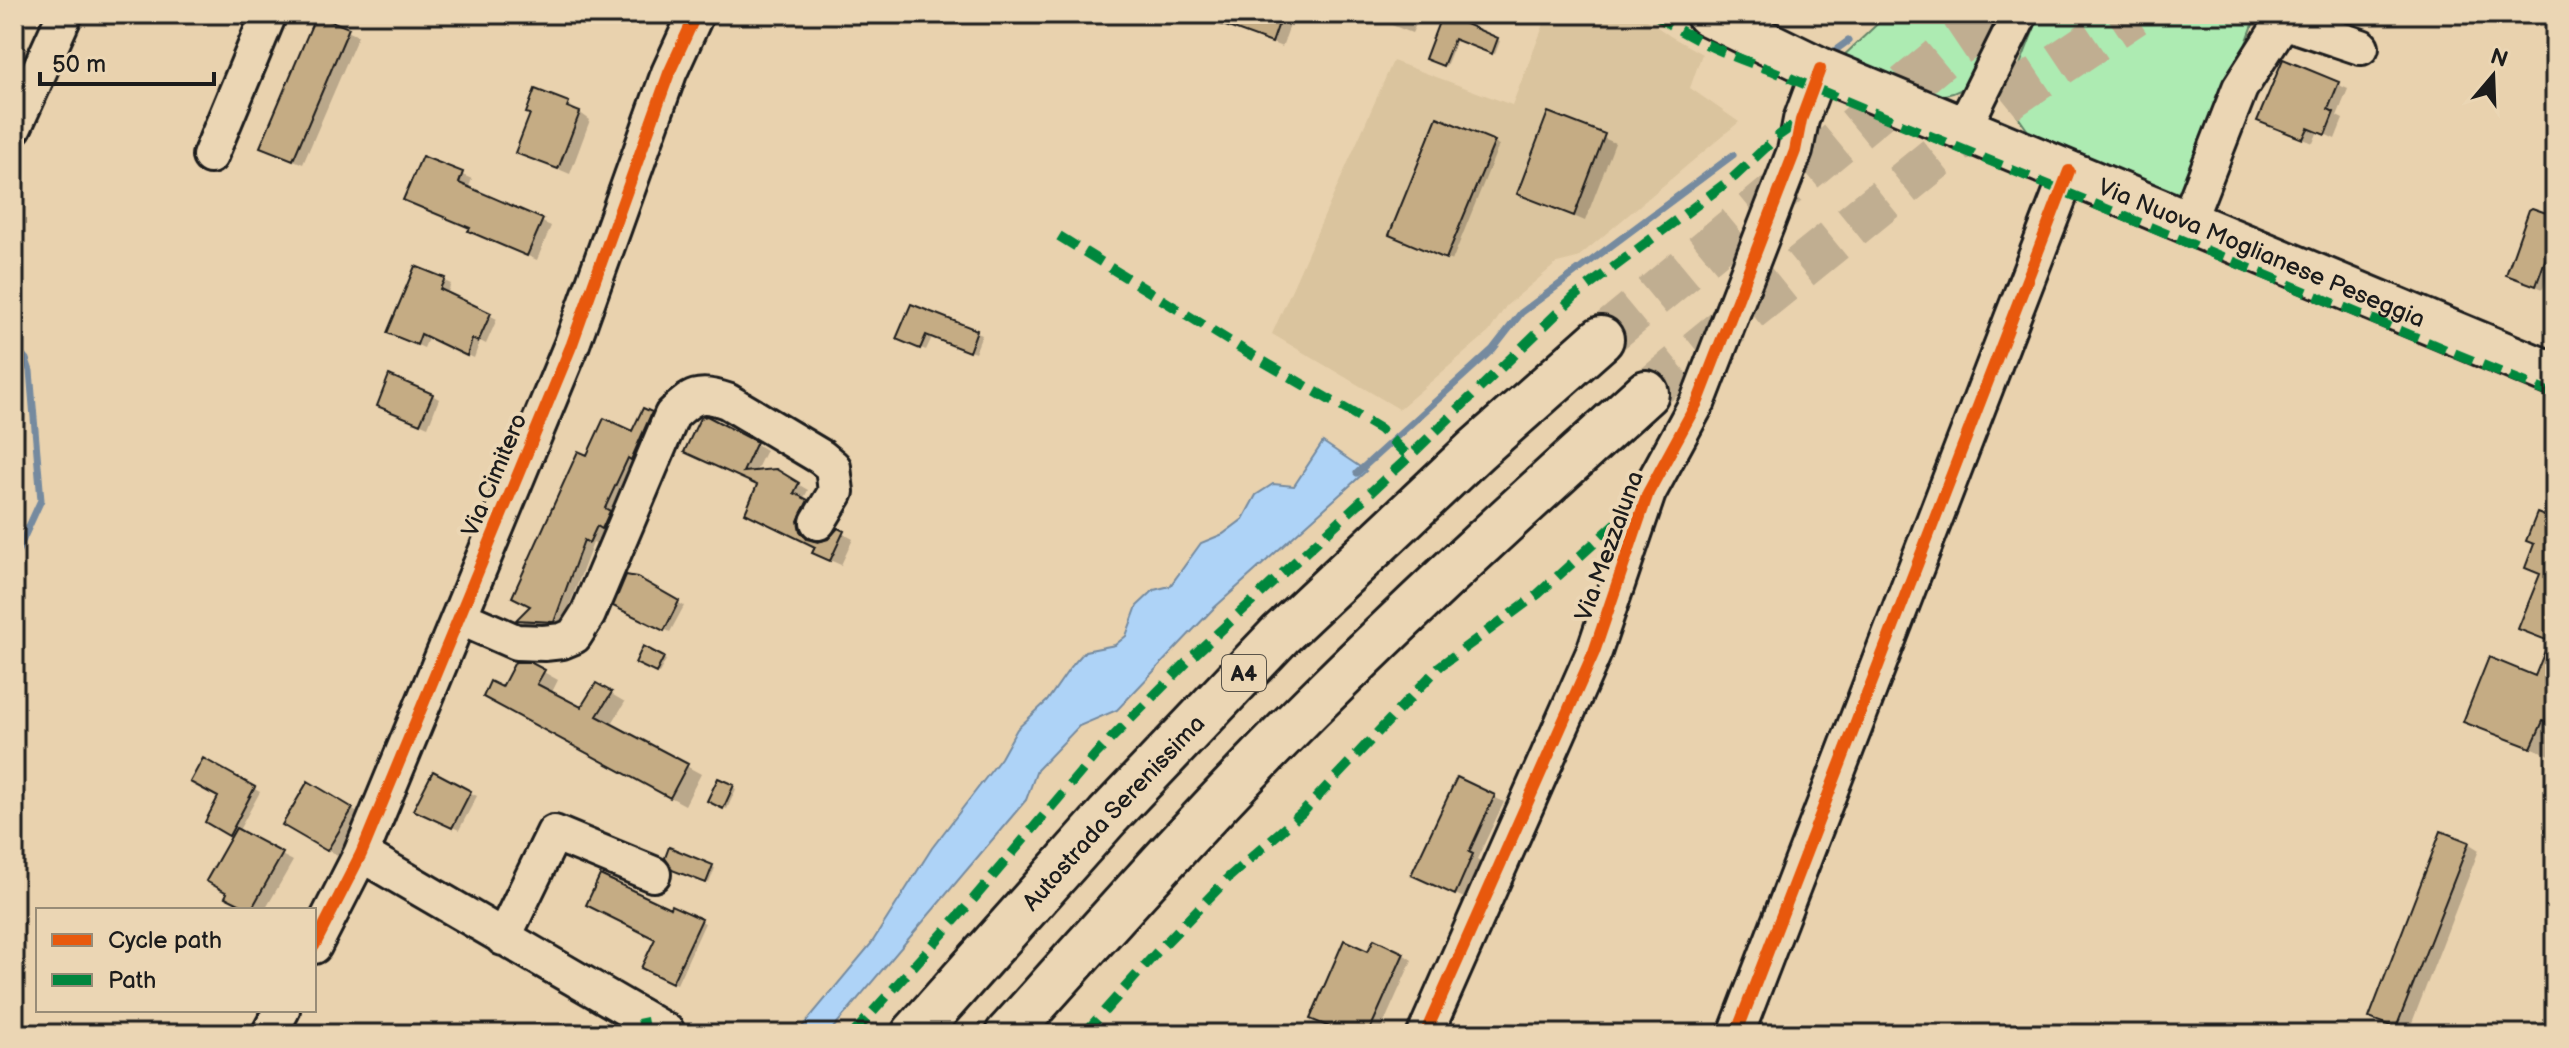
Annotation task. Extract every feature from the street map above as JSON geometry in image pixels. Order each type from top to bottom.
[{"type":"highway","name":"Autostrada Serenissima","points":[[914,1034],[1108,816],[1280,635],[1476,450],[1601,339]]},
{"type":"highway","points":[[1008,1034],[1157,868],[1325,692],[1520,507],[1646,393]]},
{"type":"main road","name":"Via Nuova Moglianese Peseggia","points":[[1707,14],[1820,69],[2555,375]]},
{"type":"street","points":[[14,127],[65,14]]},
{"type":"street","points":[[210,156],[269,14]]},
{"type":"street","name":"Via Cimitero","points":[[316,942],[361,854],[572,344],[669,73],[696,14]]},
{"type":"street","points":[[1964,127],[2020,14]]},
{"type":"street","points":[[2188,221],[2240,88],[2283,21],[2361,47]]},
{"type":"street","name":"Via Mezzaluna","points":[[1425,1034],[1594,652],[1648,493],[1698,401],[1795,151],[1801,120],[1820,69]]},
{"type":"street","points":[[1736,1034],[2069,171]]},
{"type":"street","points":[[459,617],[516,642],[562,641],[574,636],[588,614],[672,415],[688,400],[701,396],[727,401],[833,467],[836,492],[818,522]]},
{"type":"street","points":[[503,938],[554,833],[653,874]]},
{"type":"street","points":[[361,854],[667,1032]]},
{"type":"street","points":[[269,1034],[281,1012]]},
{"type":"shaded area","points":[[1548,14],[1639,14],[1702,54],[1690,88],[1739,122],[1577,258],[1557,263],[1506,306],[1489,332],[1399,409],[1272,334],[1393,61],[1512,105]]},
{"type":"green space","points":[[1888,14],[1998,14],[2002,21],[1987,56],[1972,80],[1952,93],[1937,95],[1902,88],[1839,60]]},
{"type":"green space","points":[[2040,14],[2257,14],[2186,203],[2033,138],[2016,114],[2014,80]]},
{"type":"water","points":[[1323,442],[1366,471],[1214,608],[1117,710],[1079,726],[1037,770],[1026,800],[828,1034],[796,1034],[871,944],[932,848],[1001,758],[1017,729],[1047,701],[1085,651],[1115,645],[1126,636],[1137,606],[1154,590],[1170,586],[1201,543],[1223,534],[1243,519],[1256,495],[1273,484],[1294,486]]},
{"type":"building","points":[[1199,14],[1264,14],[1280,20],[1272,43]]},
{"type":"building","points":[[1442,14],[1498,38],[1492,54],[1454,39],[1443,66],[1425,59]]},
{"type":"building","points":[[316,15],[349,28],[293,160],[260,147]]},
{"type":"building","points":[[2283,59],[2339,82],[2328,109],[2334,112],[2325,135],[2308,128],[2303,139],[2257,121]]},
{"type":"building","points":[[535,89],[569,102],[567,107],[580,112],[558,169],[515,153],[530,114],[526,113]]},
{"type":"building","points":[[1548,112],[1605,134],[1574,216],[1517,194]]},
{"type":"building","points":[[1437,117],[1495,141],[1446,259],[1389,235]]},
{"type":"building","points":[[422,156],[463,172],[459,183],[543,219],[527,256],[403,200]]},
{"type":"building","points":[[2532,208],[2555,216],[2555,232],[2536,286],[2506,275]]},
{"type":"building","points":[[415,266],[445,278],[440,289],[491,313],[478,342],[472,339],[467,356],[421,334],[417,345],[387,333]]},
{"type":"building","points":[[911,304],[977,330],[969,352],[926,335],[920,349],[896,339]]},
{"type":"building","points":[[389,375],[433,394],[420,424],[377,406]]},
{"type":"building","points":[[643,408],[652,412],[605,508],[610,511],[602,529],[597,526],[589,543],[584,540],[554,622],[516,620],[530,606],[512,597],[578,451],[587,455],[604,418],[632,431]]},
{"type":"building","points":[[707,416],[757,442],[743,472],[776,469],[799,483],[794,493],[808,500],[798,521],[800,531],[807,539],[818,542],[828,539],[838,528],[844,531],[830,561],[812,553],[815,547],[745,513],[757,485],[684,452],[700,418]]},
{"type":"building","points":[[2537,513],[2555,520],[2555,726],[2543,721],[2531,748],[2463,722],[2489,657],[2535,676],[2549,641],[2518,629],[2540,574],[2525,568],[2534,544],[2526,541]]},
{"type":"building","points":[[626,575],[637,577],[679,601],[664,631],[613,606]]},
{"type":"building","points":[[643,646],[664,657],[656,673],[635,663]]},
{"type":"building","points":[[515,662],[530,662],[545,670],[537,684],[581,707],[596,683],[612,692],[597,716],[688,764],[670,798],[483,697],[490,681],[502,687]]},
{"type":"building","points":[[203,758],[255,787],[229,836],[205,822],[218,797],[190,782]]},
{"type":"building","points":[[433,771],[471,791],[452,828],[413,810]]},
{"type":"building","points":[[1457,777],[1495,795],[1469,852],[1473,854],[1455,895],[1411,875]]},
{"type":"building","points":[[718,778],[734,785],[723,809],[707,801]]},
{"type":"building","points":[[308,781],[353,808],[327,851],[282,825]]},
{"type":"building","points":[[236,828],[283,853],[252,908],[225,897],[227,893],[206,881]]},
{"type":"building","points":[[2441,831],[2469,842],[2396,1028],[2369,1018]]},
{"type":"building","points":[[669,847],[713,865],[706,883],[672,870],[665,858]]},
{"type":"building","points":[[600,875],[670,908],[671,905],[702,919],[672,983],[641,968],[655,939],[586,905]]},
{"type":"building","points":[[1374,939],[1404,953],[1368,1034],[1347,1034],[1310,1019],[1344,940],[1368,951]]},
{"type":"waterway","points":[[1830,54],[1848,41]]},
{"type":"waterway","points":[[1357,473],[1493,349],[1521,313],[1733,155]]},
{"type":"waterway","points":[[14,346],[26,359],[30,371],[41,500],[14,559]]},
{"type":"tunnel","points":[[1601,339],[1956,45],[2002,14]]},
{"type":"tunnel","points":[[1646,393],[2013,95],[2134,14]]},
{"type":"marked path","points":[[1654,14],[1725,53],[2555,395]]},
{"type":"marked path","points":[[853,1034],[970,903],[1096,754],[1194,655],[1409,457],[1574,297],[1734,177],[1778,136],[1801,120]]},
{"type":"marked path","points":[[1059,236],[1247,352],[1380,429],[1409,457]]},
{"type":"marked path","points":[[1084,1034],[1229,877],[1304,811],[1440,666],[1538,594],[1643,499]]},
{"type":"marked path","points":[[642,1018],[645,1034]]},
{"type":"cycle path","points":[[316,942],[361,854],[572,344],[669,73],[696,14]]},
{"type":"cycle path","points":[[1425,1034],[1594,652],[1648,493],[1698,401],[1795,151],[1801,120],[1820,69]]},
{"type":"cycle path","points":[[1736,1034],[2069,171]]}]
